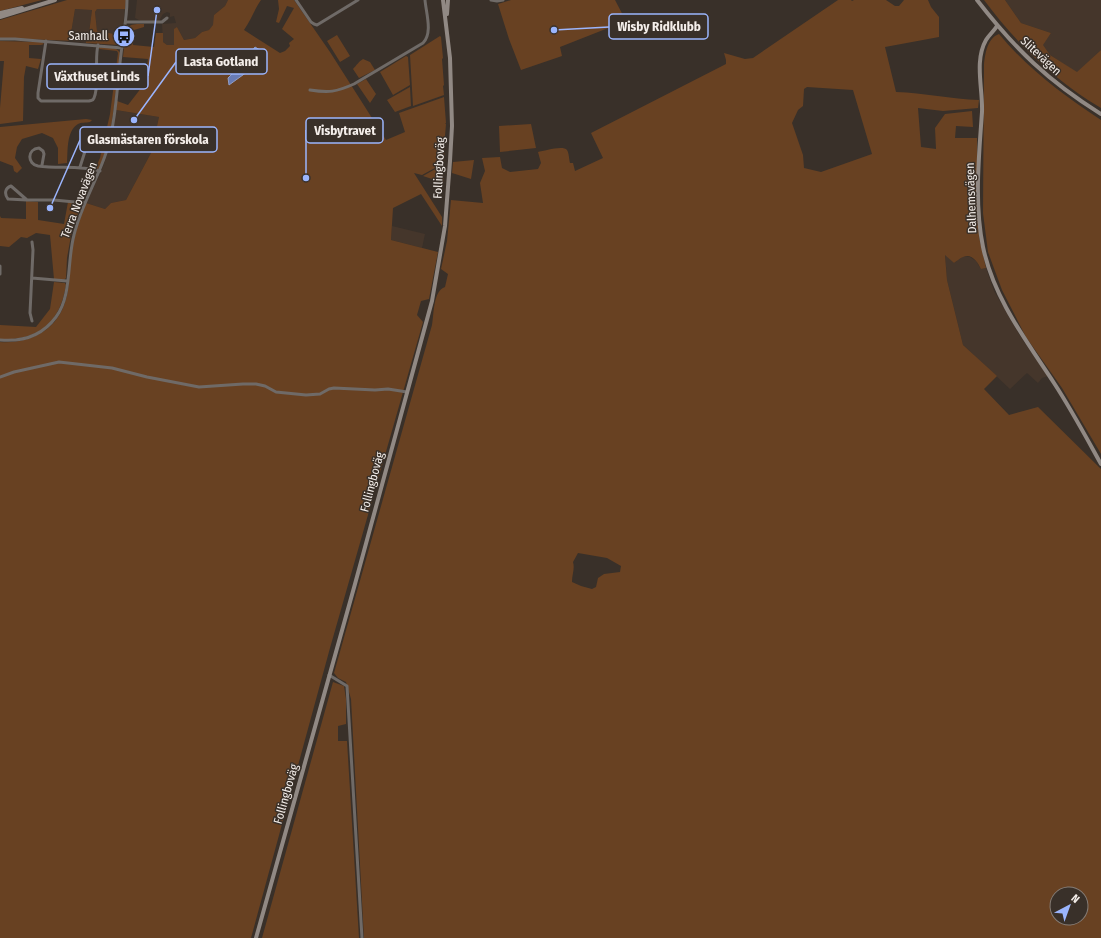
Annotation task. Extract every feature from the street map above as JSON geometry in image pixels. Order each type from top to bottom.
[{"type":"main road","points":[[0,17],[55,0]]},
{"type":"main road","name":"Follingboväg","points":[[256,938],[429,316],[445,226],[452,126],[450,58],[443,0]]},
{"type":"main road","name":"Follingboväg","points":[[446,22],[448,0]]},
{"type":"main road","name":"Slitevägen","points":[[977,0],[997,26],[1024,55],[1051,80],[1101,114]]},
{"type":"main road","points":[[0,13],[46,3]]},
{"type":"main road","name":"Dalhemsvägen","points":[[997,26],[986,40],[980,56],[982,108],[979,206],[983,248],[990,272],[1002,302],[1071,411],[1101,464]]},
{"type":"street","name":"Terra Novavägen","points":[[0,340],[12,341],[30,338],[48,326],[56,317],[65,297],[71,246],[75,230],[85,203],[100,171],[110,135],[126,22],[127,0]]},
{"type":"street","points":[[296,0],[311,22],[317,24],[358,0]]},
{"type":"street","points":[[310,90],[326,92],[345,88],[423,43],[426,40],[428,32],[425,0]]},
{"type":"street","points":[[491,0],[503,0]]},
{"type":"street","points":[[126,22],[162,22],[167,18]]},
{"type":"street","points":[[0,39],[46,41],[122,48]]},
{"type":"street","points":[[46,41],[38,93],[38,98],[41,100],[89,102],[92,100],[94,98],[97,81],[96,62],[98,46]]},
{"type":"street","points":[[80,167],[87,145],[86,138]]},
{"type":"street","points":[[42,165],[44,154],[43,151],[39,148],[33,150],[29,155],[30,160],[36,166],[80,167],[100,171]]},
{"type":"street","points":[[27,200],[11,186],[8,188],[6,192],[6,197],[8,199],[27,200],[54,200],[85,203]]},
{"type":"street","points":[[32,242],[33,250],[30,313],[32,321]]},
{"type":"street","points":[[0,266],[0,274]]},
{"type":"street","points":[[32,278],[67,281]]},
{"type":"street","points":[[0,377],[14,372],[59,362],[112,368],[147,377],[199,387],[256,384],[265,386],[276,392],[306,395],[320,394],[334,388],[375,390],[388,389],[407,392]]},
{"type":"street","points":[[330,675],[347,686],[362,938]]},
{"type":"shaded area","points":[[0,0],[42,0],[0,11]]},
{"type":"shaded area","points":[[67,0],[126,0],[125,9],[97,9],[95,12],[97,31],[115,34],[116,31],[122,33],[119,45],[86,43],[85,36],[86,33],[89,33],[92,10],[75,9],[71,33],[76,34],[74,41],[0,38],[0,20]]},
{"type":"shaded area","points":[[137,0],[228,0],[225,6],[214,15],[214,25],[209,30],[202,32],[195,38],[184,40],[177,27],[174,45],[167,45],[163,42],[162,24],[176,23],[174,16],[170,17],[170,13],[167,12],[163,14],[159,21],[141,21],[135,18]]},
{"type":"shaded area","points":[[228,0],[261,0],[244,30],[280,53],[285,51],[290,46],[289,43],[294,39],[282,29],[294,8],[287,6],[279,23],[276,22],[279,9],[278,0],[294,0],[330,52],[386,140],[405,132],[399,113],[444,97],[446,124],[444,137],[444,163],[422,175],[414,173],[442,217],[442,226],[421,194],[393,208],[391,240],[438,252],[429,299],[421,301],[417,315],[423,322],[330,648],[251,938],[0,938],[0,342],[11,342],[32,337],[50,327],[57,319],[66,299],[73,241],[86,203],[105,209],[111,203],[126,200],[151,153],[159,117],[116,110],[117,101],[128,105],[145,83],[148,59],[123,57],[126,29],[132,25],[144,24],[144,27],[134,30],[133,45],[154,47],[156,33],[163,33],[163,42],[167,45],[174,45],[174,29],[177,27],[184,40],[195,38],[202,32],[209,30],[213,25],[214,15],[225,6]]},
{"type":"shaded area","points":[[511,0],[615,0],[626,21],[560,47],[562,56],[521,70],[498,4]]},
{"type":"shaded area","points":[[838,0],[886,0],[895,6],[899,6],[904,0],[928,0],[931,7],[939,17],[939,37],[885,47],[896,92],[979,100],[978,108],[943,111],[918,108],[921,147],[936,149],[935,128],[945,114],[972,111],[973,127],[956,126],[955,138],[977,138],[979,237],[986,268],[981,269],[974,259],[969,256],[962,257],[954,263],[945,255],[947,280],[963,345],[997,376],[984,389],[1009,415],[1038,407],[1101,469],[1101,938],[364,938],[351,699],[346,682],[338,678],[334,673],[432,325],[436,298],[441,289],[445,287],[448,274],[441,269],[447,241],[451,200],[483,203],[480,183],[485,171],[482,158],[500,157],[502,168],[510,172],[538,169],[541,163],[538,152],[553,149],[562,148],[567,150],[570,163],[573,163],[575,171],[603,158],[591,133],[726,64],[724,53],[745,59],[753,58]],"holes":[[[807,87],[853,90],[872,154],[821,172],[804,168],[803,155],[792,123],[798,110],[803,106],[804,89]],[[578,553],[607,558],[621,566],[620,572],[604,574],[598,578],[596,587],[592,589],[572,582],[574,567],[573,562]]]},
{"type":"shaded area","points":[[984,0],[1005,0],[1021,23],[1051,33],[1043,45],[1050,55],[1077,72],[1101,50],[1101,108],[1067,85],[1037,60],[1009,31]]},
{"type":"shaded area","points":[[1005,0],[1101,0],[1101,50],[1077,73],[1050,55],[1042,45],[1051,33],[1021,23]]},
{"type":"shaded area","points":[[75,9],[92,10],[89,33],[85,36],[86,43],[74,41],[76,38],[71,33]]},
{"type":"shaded area","points":[[97,9],[125,9],[122,33],[116,31],[115,34],[97,31],[95,12]]},
{"type":"shaded area","points":[[999,34],[1022,59],[1047,81],[1101,120],[1101,454],[1062,388],[1026,337],[1002,290],[988,252],[983,213],[984,65],[989,43]]},
{"type":"shaded area","points":[[337,35],[350,56],[340,62],[327,41]]},
{"type":"shaded area","points":[[440,36],[443,58],[444,95],[413,106],[410,55]]},
{"type":"shaded area","points":[[0,41],[42,42],[44,44],[29,45],[29,58],[41,59],[38,69],[26,66],[24,77],[23,121],[0,124],[4,61],[0,61]]},
{"type":"shaded area","points":[[100,47],[114,48],[120,53],[107,146],[98,169],[95,169],[100,158],[110,114],[118,53],[117,51],[99,49]]},
{"type":"shaded area","points":[[406,56],[408,57],[410,85],[393,95],[380,72]]},
{"type":"shaded area","points":[[363,59],[370,62],[375,70],[359,78],[353,69]]},
{"type":"shaded area","points":[[366,79],[376,94],[370,103],[357,84]]},
{"type":"shaded area","points":[[410,87],[411,106],[395,112],[387,100]]},
{"type":"shaded area","points":[[116,110],[159,117],[151,153],[126,200],[111,203],[105,209],[86,203],[101,172],[107,155]]},
{"type":"shaded area","points":[[86,119],[92,120],[90,122],[78,124],[71,132],[68,142],[67,163],[58,164],[58,148],[53,138],[42,133],[22,139],[17,147],[15,158],[22,168],[17,173],[14,171],[13,166],[0,161],[0,127]]},
{"type":"shaded area","points":[[531,124],[536,148],[500,152],[499,126]]},
{"type":"shaded area","points":[[474,160],[471,179],[452,173],[453,162]]},
{"type":"shaded area","points":[[444,164],[444,183],[423,176]]},
{"type":"shaded area","points":[[26,201],[38,202],[38,220],[64,224],[68,202],[80,204],[81,206],[72,230],[67,258],[66,278],[64,280],[54,279],[50,235],[36,233],[27,238],[21,237],[9,247],[0,246],[0,216],[1,218],[26,219]]},
{"type":"shaded area","points":[[392,226],[425,234],[422,248],[391,240]]},
{"type":"shaded area","points":[[945,254],[954,263],[963,256],[970,257],[976,261],[981,269],[986,268],[994,291],[1022,339],[1048,376],[1042,378],[1038,383],[1027,373],[1010,389],[963,345],[947,280]]},
{"type":"shaded area","points":[[54,282],[65,283],[66,285],[58,310],[45,327],[26,337],[0,339],[0,325],[36,327],[50,309]]},
{"type":"shaded area","points":[[333,682],[344,686],[346,699],[346,724],[338,726],[338,741],[347,741],[359,938],[262,938]]},
{"type":"water","points":[[255,47],[265,53],[247,72],[229,85],[228,78],[244,62]]},
{"type":"place","name":"Växthuset Linds","points":[[157,10]]},
{"type":"place","name":"Wisby Ridklubb","points":[[554,30]]},
{"type":"place","name":"Samhall","points":[[124,36]]},
{"type":"place","name":"Lasta Gotland","points":[[134,120]]},
{"type":"place","name":"Visbytravet","points":[[306,178]]},
{"type":"place","name":"Glasmästaren förskola","points":[[50,208]]}]
